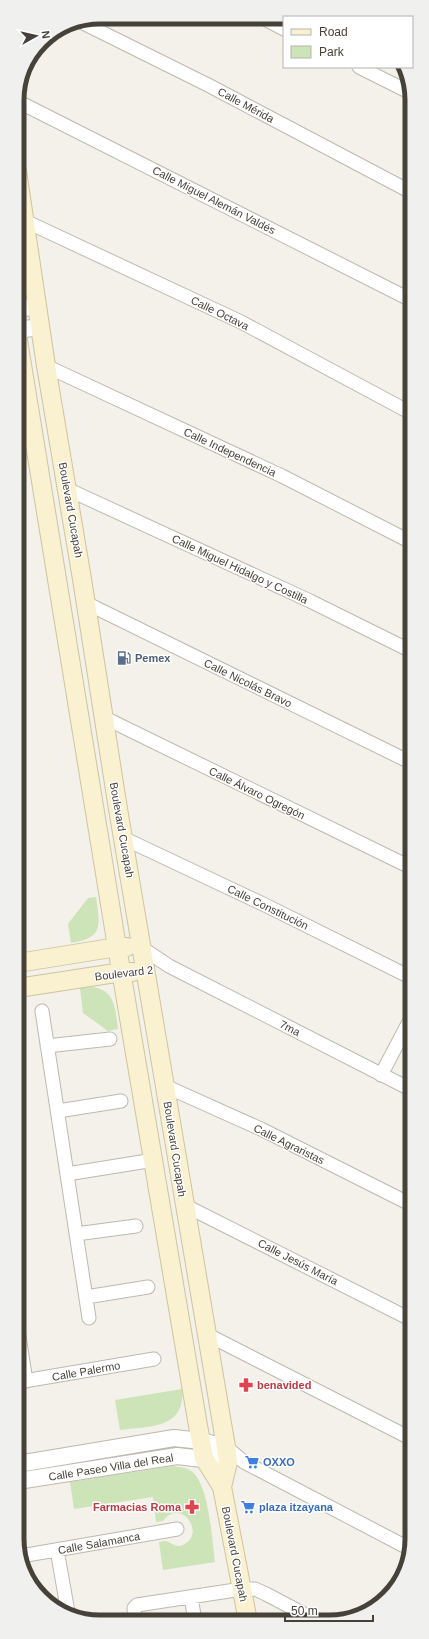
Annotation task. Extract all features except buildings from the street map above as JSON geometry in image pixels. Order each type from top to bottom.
[{"type":"main road","name":"Boulevard Cucapah","points":[[24,215],[46,366],[184,1205],[206,1334],[233,1457],[222,1487]]},
{"type":"main road","name":"Boulevard Cucapah","points":[[24,375],[49,522],[82,736],[202,1449],[222,1487],[247,1615]]},
{"type":"main road","points":[[49,522],[59,529],[67,539],[82,579]]},
{"type":"main road","points":[[82,736],[91,745],[118,809]]},
{"type":"main road","name":"Boulevard 2","points":[[24,962],[117,947],[142,948]]},
{"type":"main road","name":"Boulevard 2","points":[[24,987],[122,972],[146,972]]},
{"type":"street","name":"Calle Mérida","points":[[87,25],[208,85],[405,189]]},
{"type":"street","points":[[361,68],[404,89]]},
{"type":"street","name":"Calle Miguel Alemán Valdés","points":[[24,105],[405,297]]},
{"type":"street","name":"Calle Octava","points":[[25,221],[241,322],[405,410]]},
{"type":"street","points":[[24,308],[37,306]]},
{"type":"street","points":[[24,329],[40,327]]},
{"type":"street","name":"Calle Independencia","points":[[46,366],[282,476],[405,539]]},
{"type":"street","name":"Calle Miguel Hidalgo y Costilla","points":[[67,489],[310,601],[405,647]]},
{"type":"street","name":"Calle Nicolás Bravo","points":[[86,603],[405,759]]},
{"type":"street","name":"Calle Álvaro Ogregón","points":[[103,717],[405,865]]},
{"type":"street","name":"Calle Constitución","points":[[123,838],[256,900],[405,974]]},
{"type":"street","name":"Boulevard 2","points":[[142,948],[169,966]]},
{"type":"street","name":"Boulevard 2","points":[[146,972],[169,966]]},
{"type":"street","name":"7ma","points":[[169,966],[405,1086]]},
{"type":"street","points":[[42,1012],[89,1318]]},
{"type":"street","points":[[381,1074],[405,1029]]},
{"type":"street","points":[[47,1046],[110,1039]]},
{"type":"street","name":"Calle Agraristas","points":[[165,1086],[261,1130],[405,1202]]},
{"type":"street","points":[[58,1111],[121,1101]]},
{"type":"street","points":[[67,1174],[154,1160]]},
{"type":"street","name":"Calle Jesús María","points":[[184,1205],[405,1316]]},
{"type":"street","points":[[76,1234],[136,1226]]},
{"type":"street","points":[[86,1297],[148,1287]]},
{"type":"street","points":[[206,1334],[405,1435]]},
{"type":"street","name":"Calle Palermo","points":[[24,1382],[154,1358]]},
{"type":"street","name":"Calle Paseo Villa del Real","points":[[24,1463],[174,1438],[202,1449],[233,1457]]},
{"type":"street","name":"Calle Paseo Villa del Real","points":[[24,1480],[177,1456],[202,1449]]},
{"type":"street","points":[[233,1457],[405,1546]]},
{"type":"street","name":"Calle Salamanca","points":[[25,1555],[177,1529]]},
{"type":"street","points":[[57,1550],[67,1607]]},
{"type":"street","points":[[134,1615],[134,1608],[137,1605],[242,1589],[255,1589],[306,1615]]},
{"type":"street","points":[[191,1597],[193,1615]]},
{"type":"green space","points":[[96,897],[99,923],[97,929],[89,938],[71,943],[68,924],[88,898]]},
{"type":"green space","points":[[92,987],[106,992],[110,996],[115,1008],[118,1029],[108,1031],[83,1013],[80,988]]},
{"type":"green space","points":[[182,1389],[182,1402],[178,1412],[172,1418],[153,1426],[120,1430],[115,1400]]},
{"type":"green space","points":[[173,1466],[185,1468],[191,1471],[197,1477],[202,1487],[209,1513],[215,1562],[163,1570],[159,1542],[166,1541],[176,1546],[181,1546],[190,1540],[193,1533],[189,1520],[184,1515],[177,1513],[170,1515],[163,1521],[156,1522],[153,1497],[74,1509],[70,1482]]},
{"type":"place","name":"Pemex","points":[[124,658]]},
{"type":"place","name":"benavided","points":[[246,1385]]},
{"type":"place","name":"OXXO","points":[[252,1462]]},
{"type":"place","name":"Farmacias Roma","points":[[192,1507]]},
{"type":"place","name":"plaza itzayana","points":[[248,1507]]}]
